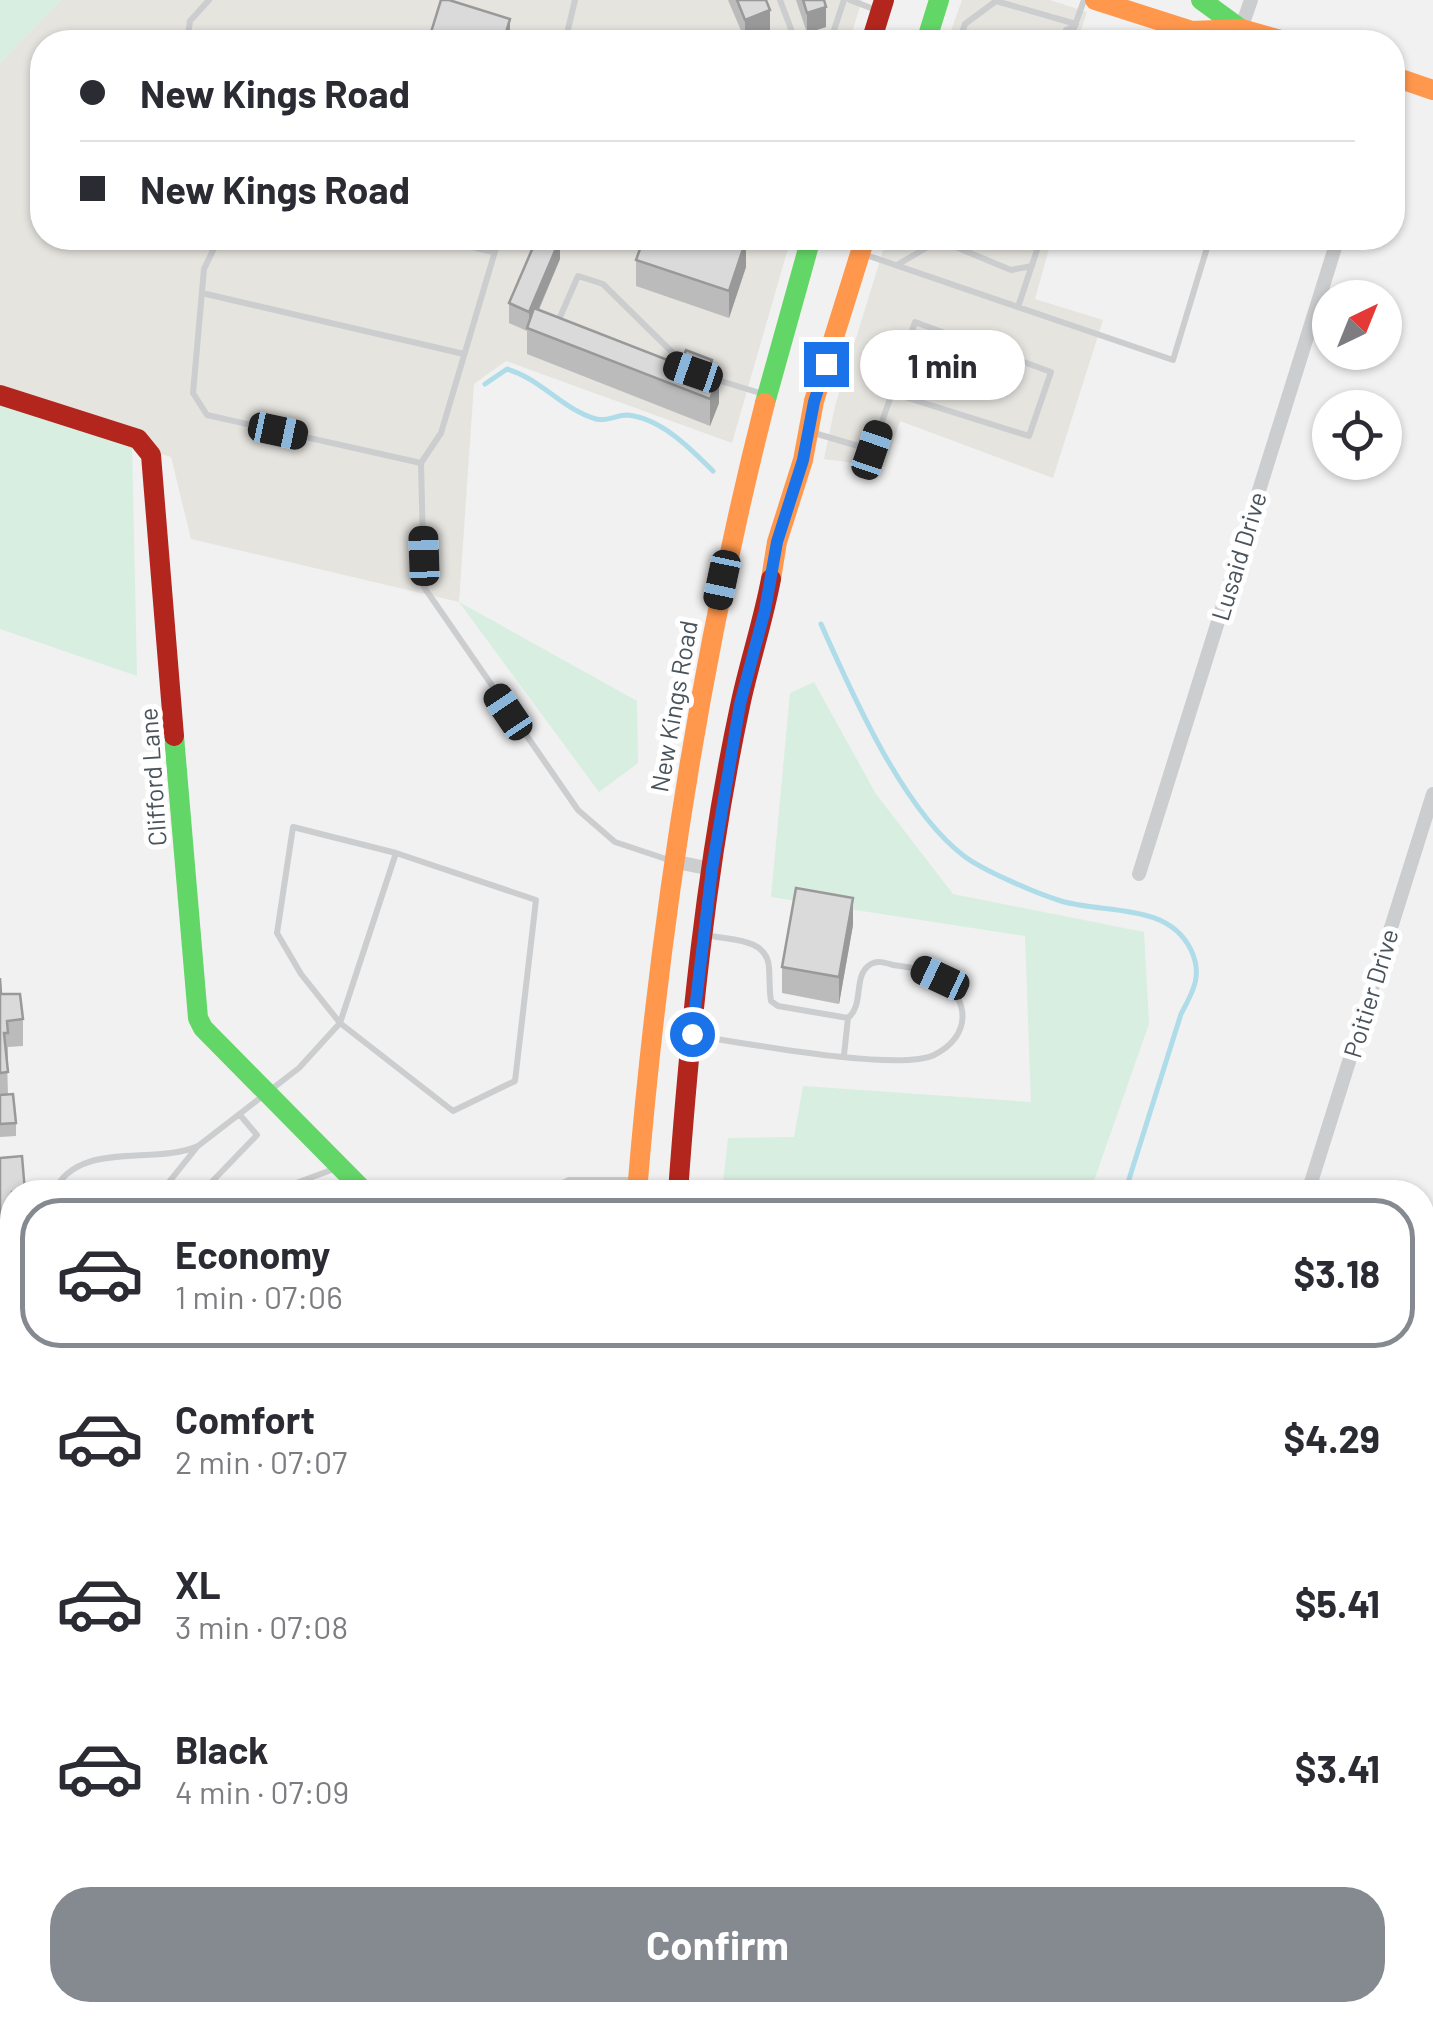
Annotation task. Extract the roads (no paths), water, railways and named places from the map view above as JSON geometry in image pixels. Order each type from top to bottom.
[{"type":"main road","points":[[930,30],[939,0]]},
{"type":"main road","points":[[1095,0],[1189,30]]},
{"type":"main road","points":[[1202,0],[1244,30]]},
{"type":"main road","points":[[875,30],[883,6]]},
{"type":"main road","points":[[1216,30],[1241,29]]},
{"type":"main road","points":[[1405,80],[1433,90]]},
{"type":"main road","name":"New Kings Road","points":[[639,1180],[655,983],[702,673],[766,394],[808,250]]},
{"type":"main road","points":[[679,1180],[712,869],[740,704],[765,610],[777,542],[803,460],[814,402],[862,250]]},
{"type":"main road","name":"Clifford Lane","points":[[0,395],[138,440],[151,455],[195,1006],[203,1028],[353,1180]]},
{"type":"street","points":[[1241,29],[1251,0]]},
{"type":"street","name":"Lusaid Drive","points":[[1139,874],[1334,250]]},
{"type":"street","name":"Poitier Drive","points":[[1312,1180],[1433,794]]},
{"type":"street","points":[[672,860],[712,869]]},
{"type":"lane","points":[[189,30],[190,21],[209,0]]},
{"type":"lane","points":[[568,30],[575,0]]},
{"type":"lane","points":[[780,0],[791,30]]},
{"type":"lane","points":[[835,30],[847,0],[883,6]]},
{"type":"lane","points":[[1072,30],[1084,0]]},
{"type":"lane","points":[[964,30],[996,1],[1075,25]]},
{"type":"lane","points":[[213,250],[204,269],[193,393],[207,416],[421,463]]},
{"type":"lane","points":[[485,250],[493,252],[441,433],[421,463],[424,587],[578,810],[615,842],[672,860]]},
{"type":"lane","points":[[870,250],[896,266],[1172,360],[1206,250]]},
{"type":"lane","points":[[896,266],[921,250]]},
{"type":"lane","points":[[961,250],[1011,270],[1032,266]]},
{"type":"lane","points":[[1018,307],[1037,250]]},
{"type":"lane","points":[[574,331],[557,325],[578,276],[603,284],[693,372],[676,366]]},
{"type":"lane","points":[[202,294],[464,354]]},
{"type":"lane","points":[[808,432],[872,450],[916,322],[1051,372],[1029,436],[892,393]]},
{"type":"lane","points":[[711,378],[766,394]]},
{"type":"lane","points":[[293,827],[396,854],[536,900],[515,1081],[453,1111],[340,1024],[301,974],[277,933],[293,827]]},
{"type":"lane","points":[[61,1180],[99,1159],[180,1154],[198,1146],[299,1068],[340,1024],[396,854]]},
{"type":"lane","points":[[704,935],[751,943],[763,949],[770,962],[772,1001],[778,1006],[848,1018]]},
{"type":"lane","points":[[692,1034],[782,1050],[844,1056],[912,1062],[950,1046],[962,1030],[962,1010],[955,994],[940,978],[920,969],[877,962],[868,966],[861,976],[857,1008],[848,1018],[844,1056]]},
{"type":"lane","points":[[214,1180],[257,1135],[240,1115]]},
{"type":"lane","points":[[171,1180],[198,1146]]},
{"type":"lane","points":[[301,1180],[340,1167]]},
{"type":"waterway","points":[[485,384],[507,369],[596,419],[640,417],[674,436],[713,471]]},
{"type":"waterway","points":[[821,624],[900,781],[942,836],[964,856],[1061,901],[1151,917],[1181,935],[1191,950],[1195,983],[1181,1014],[1129,1180]]}]
